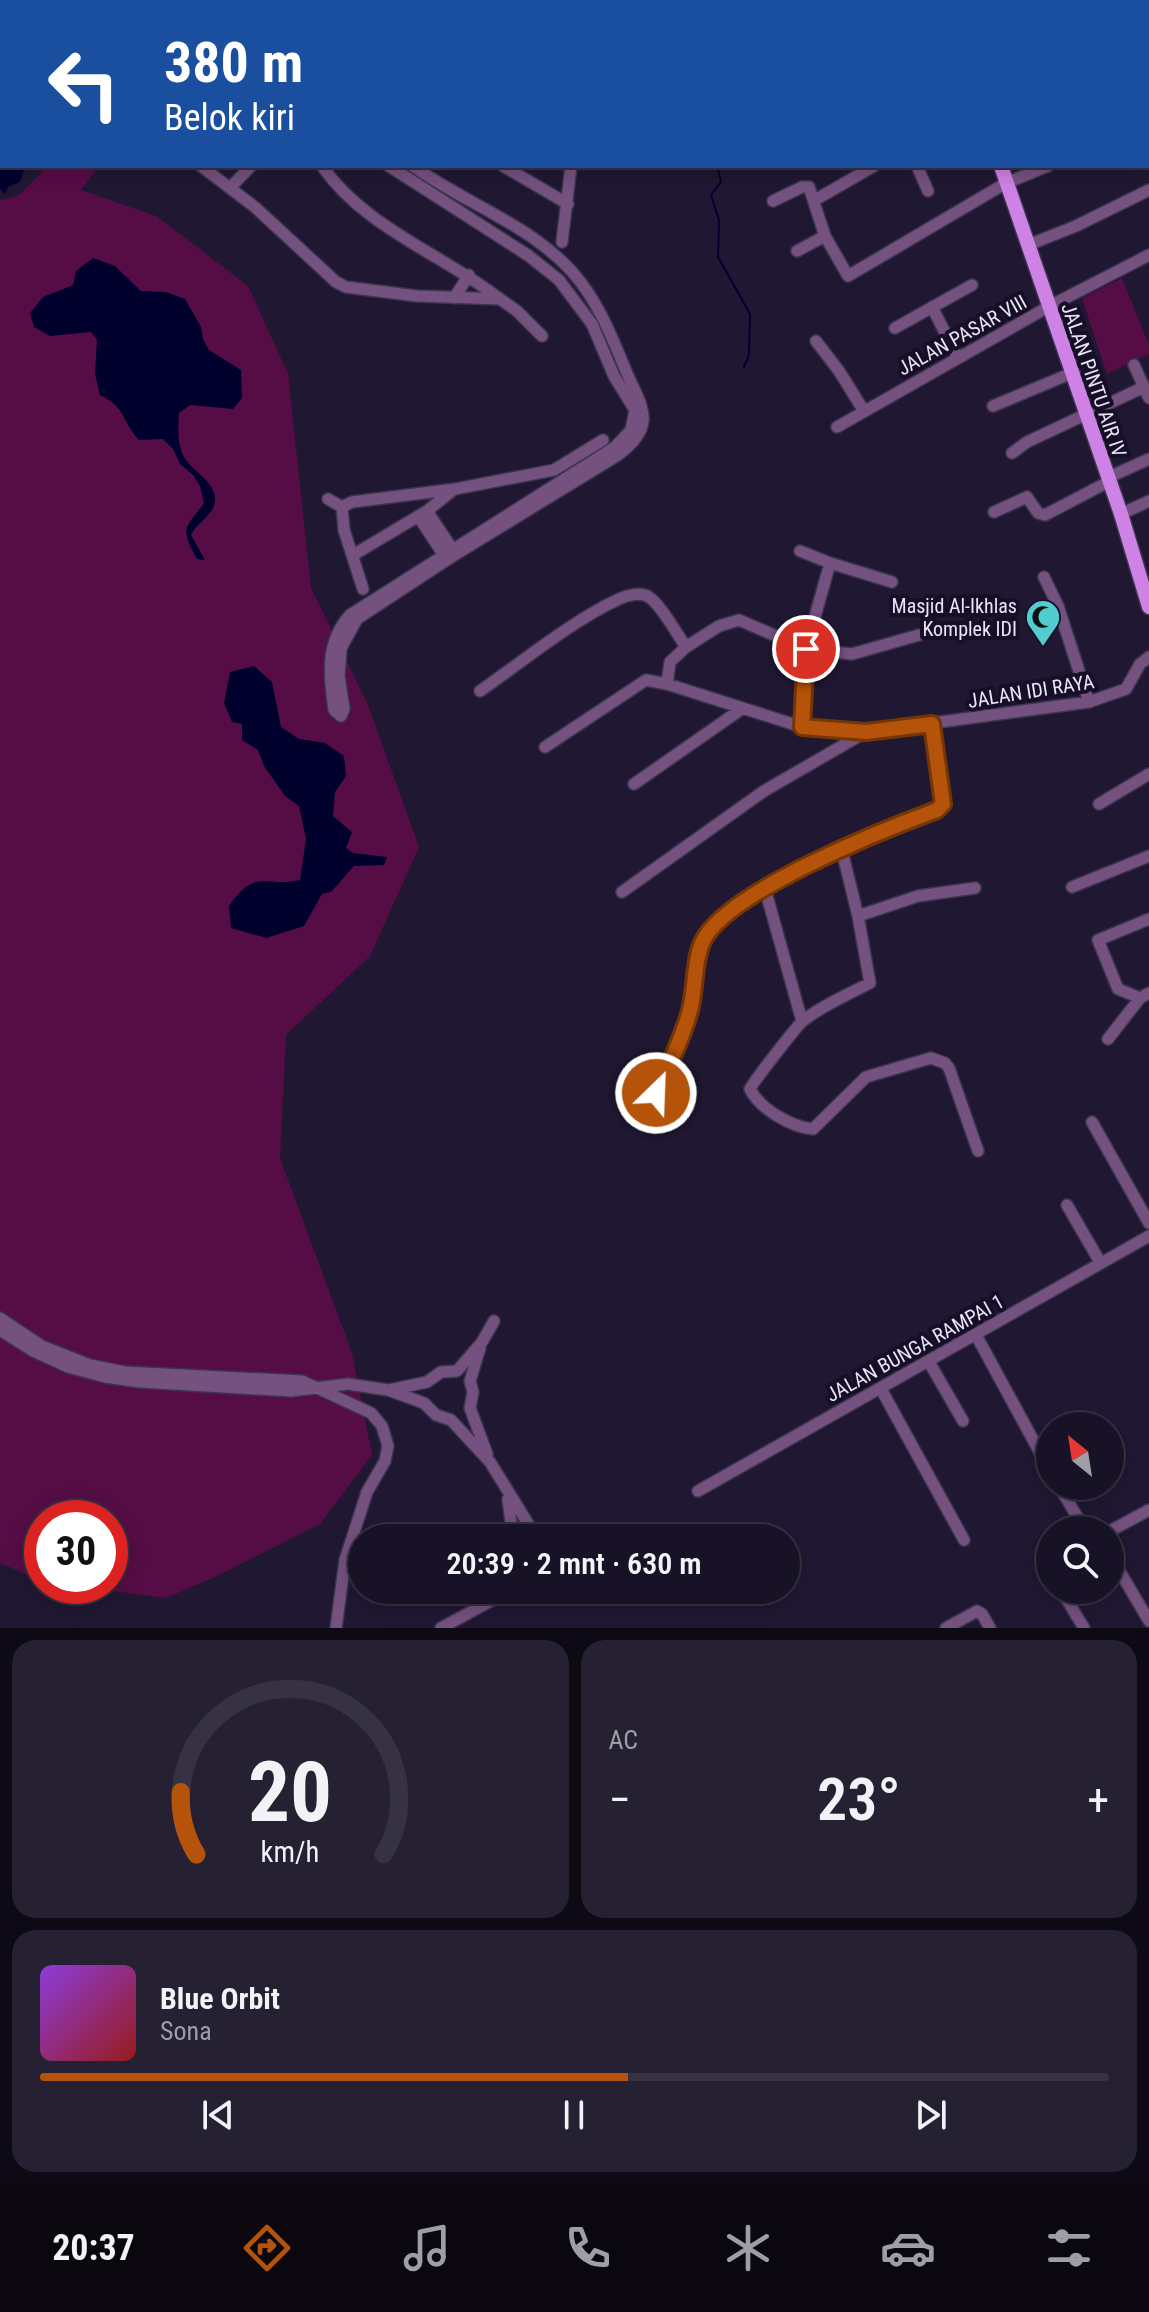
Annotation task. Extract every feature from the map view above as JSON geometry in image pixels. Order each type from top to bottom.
[{"type":"main road","name":"JALAN PINTU AIR IV","points":[[1002,168],[1146,588],[1149,607]]},
{"type":"street","points":[[204,168],[256,208],[336,282],[346,287],[454,298],[500,299]]},
{"type":"street","points":[[230,188],[249,168]]},
{"type":"street","points":[[324,168],[341,190],[373,217],[469,275],[517,311],[542,336]]},
{"type":"street","points":[[392,168],[529,256],[559,280],[592,324],[614,376],[635,410],[627,436],[615,447],[450,555],[356,610],[344,622],[334,639],[329,662],[334,710],[338,716],[344,709],[339,661],[351,626],[450,555]]},
{"type":"street","points":[[416,168],[434,182],[524,232],[564,263],[592,298],[611,331],[644,410],[637,435],[618,455],[526,507]]},
{"type":"street","points":[[506,168],[568,204]]},
{"type":"street","points":[[562,242],[571,168]]},
{"type":"street","points":[[815,200],[871,168]]},
{"type":"street","points":[[918,168],[928,191]]},
{"type":"street","points":[[773,201],[802,187],[809,187],[825,236],[848,276],[1006,183],[1043,168]]},
{"type":"street","points":[[1028,245],[1076,226],[1149,190]]},
{"type":"street","points":[[797,251],[825,236]]},
{"type":"street","name":"JALAN PASAR VIII","points":[[837,427],[1048,307],[1147,260]]},
{"type":"street","points":[[454,298],[469,275]]},
{"type":"street","points":[[895,328],[972,285]]},
{"type":"street","points":[[932,307],[958,358]]},
{"type":"street","points":[[816,341],[864,411]]},
{"type":"street","points":[[1012,453],[1027,442],[1085,414],[1146,392],[1134,365]]},
{"type":"street","points":[[614,376],[625,369]]},
{"type":"street","points":[[993,406],[1072,373]]},
{"type":"street","points":[[342,507],[352,502],[455,489],[554,470],[603,440]]},
{"type":"street","points":[[994,512],[1027,497],[1038,513],[1045,515],[1149,459]]},
{"type":"street","points":[[353,555],[455,489]]},
{"type":"street","points":[[328,499],[342,507]]},
{"type":"street","points":[[1121,514],[1149,501]]},
{"type":"street","points":[[342,507],[344,530],[363,589]]},
{"type":"street","points":[[422,513],[450,555]]},
{"type":"street","points":[[800,551],[892,582]]},
{"type":"street","points":[[802,727],[806,649],[830,563]]},
{"type":"street","points":[[1044,577],[1058,606],[1089,702]]},
{"type":"street","points":[[480,691],[582,621],[620,598],[635,594],[648,596],[686,647]]},
{"type":"street","points":[[545,747],[640,682],[646,680],[667,684],[670,662],[686,647],[719,626],[739,620],[806,649],[852,654],[919,635]]},
{"type":"street","name":"JALAN IDI RAYA","points":[[667,684],[802,727],[866,732],[1089,702],[1126,689],[1140,664],[1149,657]]},
{"type":"street","points":[[634,784],[743,708]]},
{"type":"street","points":[[656,1093],[690,1012],[701,944],[721,918],[765,889],[841,847],[937,810],[943,804],[932,724]]},
{"type":"street","points":[[622,892],[764,791],[866,732]]},
{"type":"street","points":[[1099,804],[1149,774]]},
{"type":"street","points":[[841,847],[870,983],[802,1021],[750,1086],[755,1099],[790,1123],[813,1129],[866,1077],[924,1059],[939,1060],[949,1068],[978,1151]]},
{"type":"street","points":[[1072,887],[1149,856]]},
{"type":"street","points":[[858,916],[918,896],[975,888]]},
{"type":"street","points":[[765,889],[802,1021]]},
{"type":"street","points":[[1108,1039],[1144,996],[1118,989],[1098,940],[1149,919]]},
{"type":"street","points":[[1092,1122],[1149,1223]]},
{"type":"street","points":[[1067,1205],[1100,1262]]},
{"type":"street","name":"JALAN BUNGA RAMPAI 1","points":[[698,1491],[1149,1236]]},
{"type":"street","points":[[0,1318],[42,1346],[90,1365],[125,1372],[302,1381],[371,1413],[382,1426],[388,1446],[385,1461],[367,1492],[345,1560],[336,1628]]},
{"type":"street","points":[[388,1390],[427,1382],[441,1372],[457,1371],[482,1342],[494,1321]]},
{"type":"street","points":[[0,1330],[33,1351],[68,1367],[105,1377],[291,1391],[348,1384],[388,1390],[424,1403],[436,1415],[451,1420],[490,1462],[529,1524]]},
{"type":"street","points":[[976,1335],[1036,1445]]},
{"type":"street","points":[[482,1342],[470,1381],[473,1392],[470,1408],[490,1462]]},
{"type":"street","points":[[929,1362],[963,1421]]},
{"type":"street","points":[[881,1389],[964,1540]]},
{"type":"street","points":[[505,1486],[513,1524]]},
{"type":"street","points":[[1124,1523],[1149,1510]]},
{"type":"street","points":[[1124,1579],[1149,1621]]},
{"type":"street","points":[[441,1628],[484,1604]]},
{"type":"street","points":[[1069,1604],[1084,1628]]},
{"type":"street","points":[[946,1628],[977,1611],[990,1628]]},
{"type":"shaded area","points":[[0,168],[24,168],[20,182],[8,187],[5,194],[0,189]]},
{"type":"shaded area","points":[[46,168],[98,168],[81,190],[156,216],[248,286],[288,374],[311,588],[368,705],[419,847],[370,956],[286,1035],[280,1158],[352,1353],[372,1455],[320,1524],[166,1598],[128,1593],[128,1500],[24,1500],[24,1573],[0,1563],[0,200],[18,196]]},
{"type":"shaded area","points":[[93,258],[115,266],[141,291],[166,292],[185,299],[201,327],[209,350],[241,370],[242,398],[233,409],[190,405],[179,413],[178,435],[184,457],[206,480],[214,494],[212,510],[191,535],[205,560],[197,559],[186,534],[189,524],[204,503],[200,486],[163,439],[139,440],[115,405],[100,395],[95,374],[97,340],[91,332],[50,336],[34,327],[30,313],[43,297],[73,285],[76,271]]},
{"type":"shaded area","points":[[1122,278],[1149,345],[1149,354],[1107,374],[1082,298]]},
{"type":"shaded area","points":[[254,666],[272,682],[281,727],[299,739],[325,743],[344,756],[346,776],[335,792],[333,816],[352,832],[346,848],[353,853],[387,857],[384,865],[354,866],[331,892],[322,894],[304,926],[266,938],[231,928],[229,906],[238,894],[254,883],[300,880],[306,839],[299,806],[285,796],[264,766],[258,750],[242,740],[242,724],[232,722],[224,703],[230,672]]},
{"type":"waterway","points":[[718,168],[721,182],[711,195],[719,220],[718,257],[750,314],[749,355],[744,367]]},
{"type":"place","name":"Masjid Al-Ikhlas Komplek IDI","points":[[1043,648]]},
{"type":"route","points":[[656,1093],[690,1012],[701,944],[721,918],[765,889],[841,847],[937,810],[943,804],[932,724],[866,732],[802,727],[806,649]]}]
